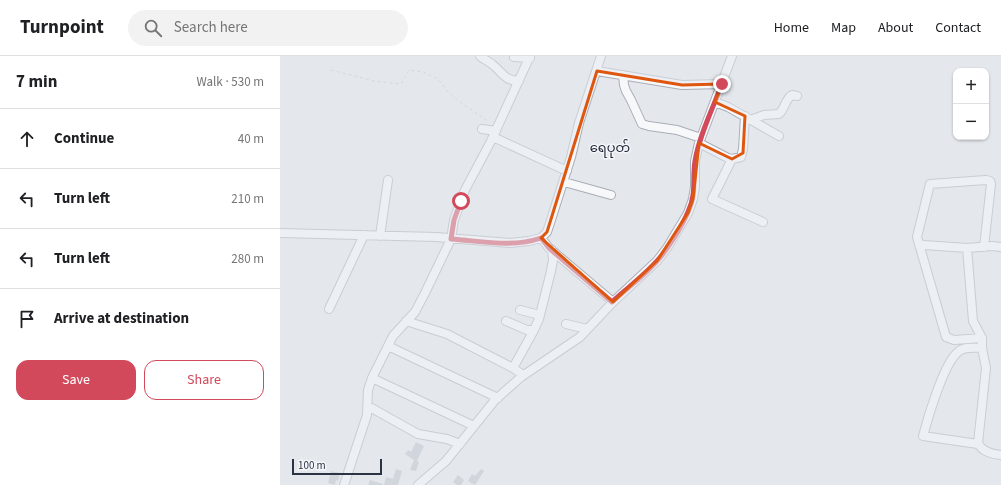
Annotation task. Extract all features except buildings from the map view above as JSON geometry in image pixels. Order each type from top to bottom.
[{"type":"street","points":[[480,56],[492,64],[508,80],[519,81]]},
{"type":"street","points":[[280,233],[364,235],[510,243],[541,238],[547,232],[564,182],[578,123],[601,56]]},
{"type":"street","points":[[418,485],[446,461],[498,398],[523,375],[580,337],[612,302],[657,261],[667,248],[688,213],[693,199],[695,187],[695,161],[700,141],[716,102],[732,56]]},
{"type":"street","points":[[344,485],[367,415],[368,390],[372,378],[393,336],[414,312],[422,299],[451,239],[454,220],[465,190],[495,132],[530,57],[514,57]]},
{"type":"street","points":[[597,71],[682,85],[722,84]]},
{"type":"street","points":[[623,75],[626,91],[642,124],[677,130],[700,141],[728,158],[732,159],[741,157],[743,153],[747,118]]},
{"type":"street","points":[[747,118],[779,114],[784,108],[789,96],[796,96]]},
{"type":"street","points":[[716,102],[779,136]]},
{"type":"street","points":[[482,129],[495,132],[567,171]]},
{"type":"street","points":[[732,159],[712,199],[763,222]]},
{"type":"street","points":[[380,236],[388,180]]},
{"type":"street","points":[[982,338],[954,340],[946,337],[917,237],[928,187],[930,184],[988,180],[991,184],[984,247]]},
{"type":"street","points":[[564,182],[611,195]]},
{"type":"street","points":[[329,309],[364,235]]},
{"type":"street","points":[[541,238],[552,250],[612,302]]},
{"type":"street","points":[[919,244],[967,248],[992,246],[1001,247]]},
{"type":"street","points":[[967,248],[974,321],[982,338],[982,348],[986,368],[978,444],[983,450],[1001,455]]},
{"type":"street","points":[[513,368],[534,330],[540,315],[551,271],[553,260],[552,250]]},
{"type":"street","points":[[520,310],[540,315]]},
{"type":"street","points":[[406,321],[447,334],[513,368],[523,375]]},
{"type":"street","points":[[506,321],[527,330],[534,330]]},
{"type":"street","points":[[566,324],[587,329]]},
{"type":"street","points":[[388,346],[498,398]]},
{"type":"street","points":[[978,444],[923,436],[928,417],[948,363],[957,352],[964,348],[982,348]]},
{"type":"street","points":[[372,378],[474,426]]},
{"type":"street","points":[[368,406],[418,434],[447,439],[460,444]]},
{"type":"path","points":[[331,70],[374,81],[400,84],[409,70],[423,72],[438,80],[449,92],[495,132]]},
{"type":"highlighted area","points":[[597,71],[682,85],[722,84],[715,102],[745,116],[743,153],[732,159],[699,143],[693,199],[688,213],[657,261],[613,302],[541,238],[547,232]]},
{"type":"district","name":"ရေပုတ်","points":[[610,148]]},
{"type":"route","points":[[461,201],[454,220],[451,239],[510,243],[541,238],[549,248],[592,283],[612,302],[657,261],[667,248],[688,213],[695,187],[695,161],[699,143],[722,84]]}]
